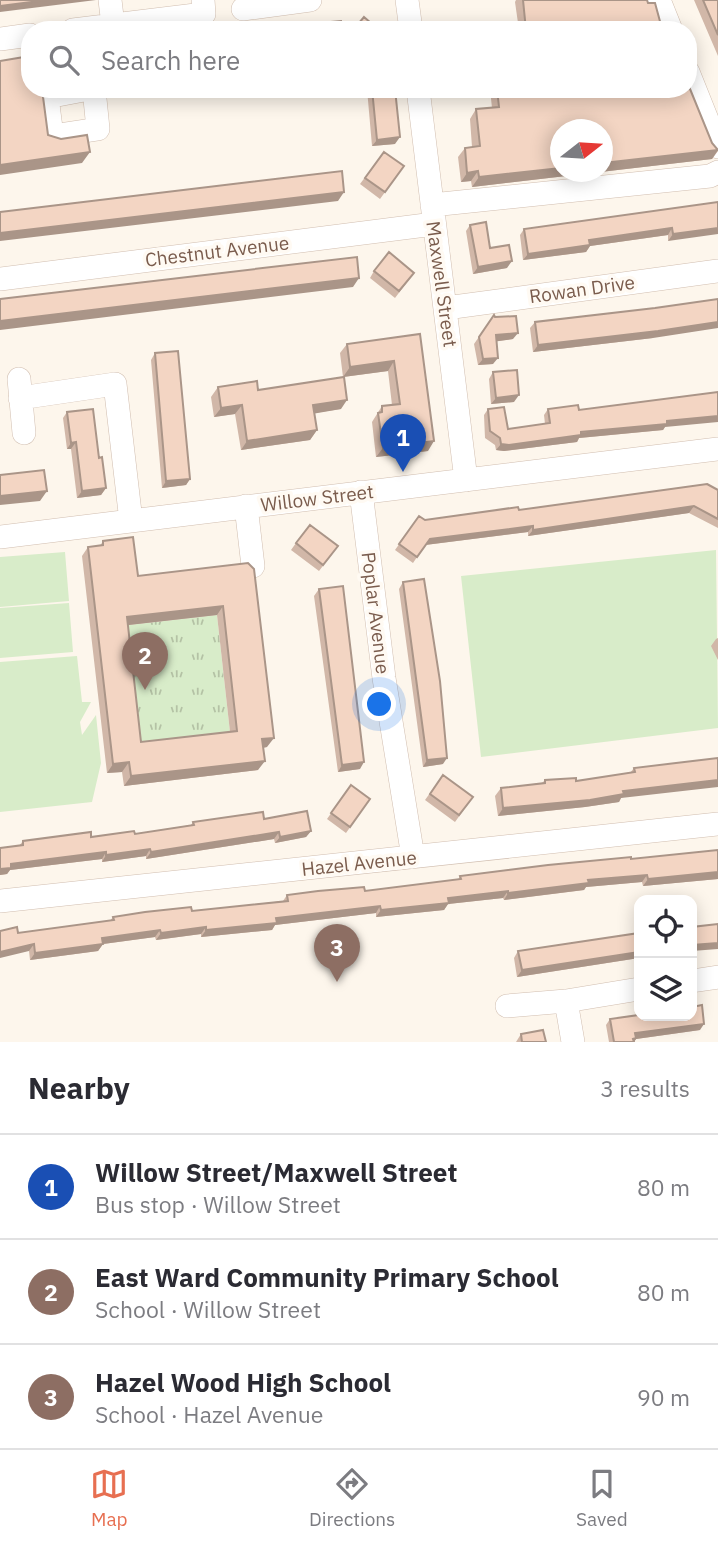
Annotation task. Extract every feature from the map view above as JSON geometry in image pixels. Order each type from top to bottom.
[{"type":"street","points":[[110,0],[113,21]]},
{"type":"street","points":[[243,9],[310,0]]},
{"type":"street","points":[[407,0],[410,21]]},
{"type":"street","points":[[659,0],[667,21]]},
{"type":"street","points":[[133,21],[204,7]]},
{"type":"street","points":[[0,39],[21,36]]},
{"type":"street","points":[[697,94],[718,147]]},
{"type":"street","points":[[47,98],[52,136],[98,129],[95,98]]},
{"type":"street","name":"Maxwell Street","points":[[419,98],[466,480]]},
{"type":"street","name":"Chestnut Avenue","points":[[0,279],[710,176],[718,172]]},
{"type":"street","name":"Rowan Drive","points":[[446,308],[718,271]]},
{"type":"street","points":[[24,433],[20,388],[115,384],[131,521]]},
{"type":"street","name":"Willow Street","points":[[0,537],[718,449]]},
{"type":"street","name":"Poplar Avenue","points":[[361,492],[384,678],[413,857]]},
{"type":"street","points":[[246,506],[253,566]]},
{"type":"street","name":"Hazel Avenue","points":[[0,901],[718,824]]},
{"type":"street","points":[[697,980],[718,977]]},
{"type":"street","points":[[507,1006],[566,1001],[634,990]]},
{"type":"street","points":[[566,1001],[573,1042]]},
{"type":"green space","points":[[716,550],[718,728],[481,757],[461,576]]},
{"type":"green space","points":[[65,552],[69,601],[0,607],[0,557]]},
{"type":"green space","points":[[69,603],[73,652],[0,658],[0,608]]},
{"type":"green space","points":[[217,615],[231,741],[134,752],[120,626]]},
{"type":"green space","points":[[77,656],[82,702],[91,702],[80,722],[82,735],[96,715],[101,763],[92,802],[0,812],[0,662]]},
{"type":"building","points":[[0,0],[47,0],[0,6]]},
{"type":"building","points":[[523,0],[647,0],[648,3],[655,3],[660,21],[525,21]]},
{"type":"building","points":[[703,0],[718,0],[718,35]]},
{"type":"building","points":[[21,58],[21,98],[43,98],[48,135],[61,139],[87,135],[90,152],[0,165],[0,61]]},
{"type":"building","points":[[373,98],[396,98],[400,137],[377,140]]},
{"type":"building","points":[[498,98],[694,98],[712,143],[718,150],[613,162],[613,119],[550,119],[550,169],[479,177],[478,171],[467,173],[465,148],[480,146],[476,109],[499,107]]},
{"type":"building","points":[[384,152],[404,166],[385,192],[365,178]]},
{"type":"building","points":[[342,171],[344,192],[0,233],[0,212]]},
{"type":"building","points":[[718,202],[718,228],[673,234],[672,228],[589,240],[590,245],[528,254],[524,229]]},
{"type":"building","points":[[486,222],[490,248],[509,245],[512,261],[478,267],[470,225]]},
{"type":"building","points":[[389,252],[414,273],[399,291],[374,271]]},
{"type":"building","points":[[357,257],[359,278],[0,321],[0,299]]},
{"type":"building","points":[[718,299],[718,322],[538,345],[535,322]]},
{"type":"building","points":[[494,315],[516,316],[518,333],[496,335],[498,358],[483,359],[479,337]]},
{"type":"building","points":[[420,334],[434,441],[383,448],[378,413],[382,412],[382,406],[400,404],[394,361],[350,367],[347,344]]},
{"type":"building","points":[[178,351],[190,479],[166,481],[155,353]]},
{"type":"building","points":[[517,370],[519,395],[496,398],[493,372]]},
{"type":"building","points":[[344,377],[347,400],[313,405],[317,430],[247,441],[242,405],[221,408],[218,387],[257,381],[258,390]]},
{"type":"building","points":[[718,392],[718,416],[581,432],[581,435],[509,445],[501,444],[500,438],[490,431],[488,409],[504,407],[508,429],[550,423],[548,409],[578,405],[579,410]]},
{"type":"building","points":[[93,409],[106,488],[82,491],[76,442],[71,443],[67,412]]},
{"type":"building","points":[[44,470],[47,491],[0,496],[0,475]]},
{"type":"building","points":[[707,484],[718,490],[718,519],[694,506],[533,530],[533,526],[430,539],[417,557],[399,544],[419,516],[425,520],[518,507],[519,510]]},
{"type":"building","points":[[310,525],[338,546],[323,565],[296,543]]},
{"type":"building","points":[[133,537],[138,576],[248,563],[254,569],[274,738],[262,739],[265,761],[131,776],[129,762],[113,764],[88,547],[103,545],[103,541]],"holes":[[[223,606],[237,731],[141,742],[127,617]]]},
{"type":"building","points":[[424,579],[440,681],[447,758],[427,760],[403,582]]},
{"type":"building","points":[[343,586],[364,762],[342,765],[319,589]]},
{"type":"building","points":[[718,758],[718,780],[623,791],[624,794],[590,800],[503,808],[501,788],[545,783],[545,780],[576,778],[576,781],[635,772],[634,768]]},
{"type":"building","points":[[443,775],[473,797],[459,815],[430,794]]},
{"type":"building","points":[[351,785],[370,799],[350,827],[331,813]]},
{"type":"building","points":[[307,811],[311,831],[280,837],[279,832],[151,852],[150,849],[106,855],[106,852],[11,864],[11,868],[0,869],[0,848],[23,845],[23,841],[91,832],[91,837],[134,831],[135,834],[263,812],[264,819]]},
{"type":"building","points":[[718,850],[718,872],[648,879],[647,875],[588,880],[589,883],[448,898],[449,903],[381,910],[380,906],[276,918],[277,923],[206,930],[206,927],[161,933],[160,930],[102,938],[103,944],[35,953],[34,944],[0,952],[0,931],[17,927],[18,933],[114,920],[113,917],[145,912],[191,907],[192,911],[288,901],[287,895],[318,891],[364,887],[365,891],[548,865]]},
{"type":"building","points":[[718,924],[718,943],[697,945],[697,926]]},
{"type":"building","points":[[634,934],[634,953],[522,970],[518,951]]},
{"type":"building","points":[[702,1005],[704,1024],[635,1033],[634,1042],[614,1042],[610,1019],[634,1016],[634,1021],[697,1021],[697,1006]]},
{"type":"building","points":[[543,1030],[546,1042],[522,1042],[521,1034]]},
{"type":"place","name":"Willow Street/Maxwell Street","points":[[403,472]]},
{"type":"place","name":"East Ward Community Primary School","points":[[145,690]]},
{"type":"place","name":"Hazel Wood High School","points":[[337,982]]}]
